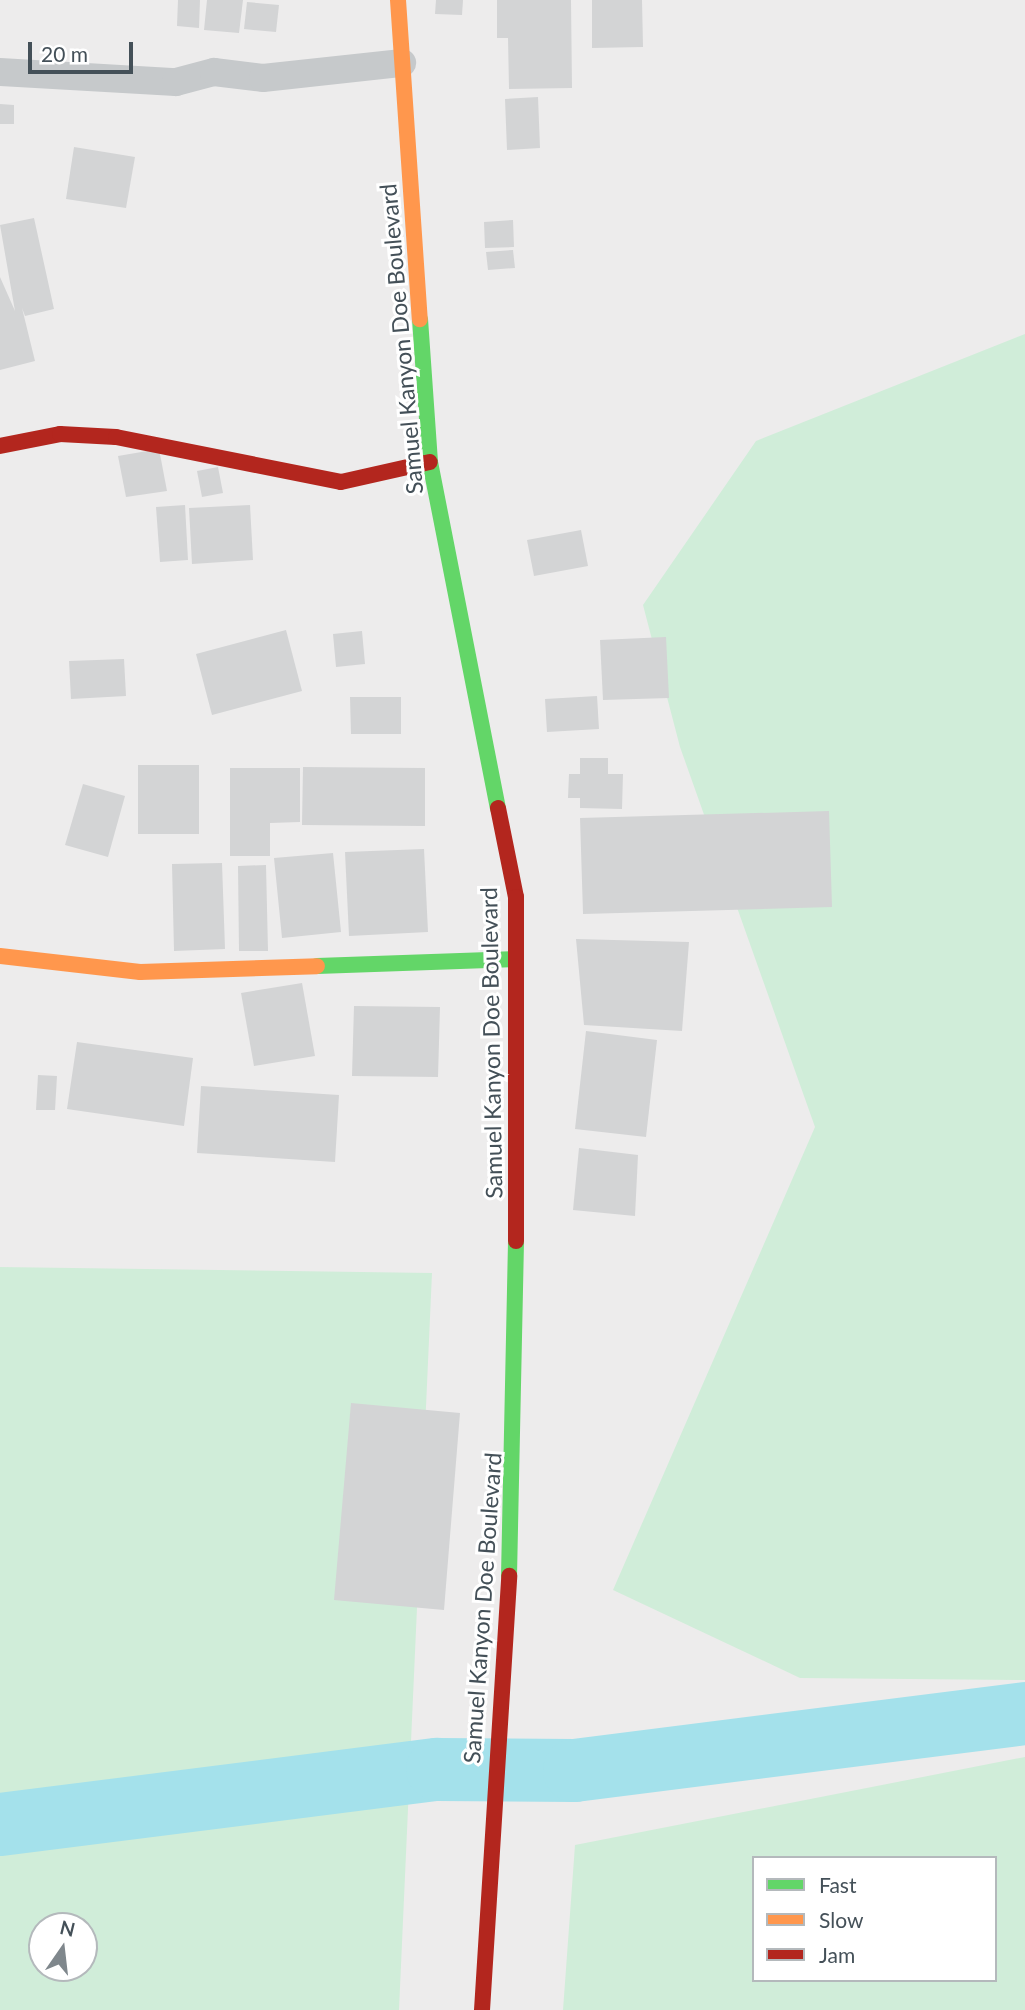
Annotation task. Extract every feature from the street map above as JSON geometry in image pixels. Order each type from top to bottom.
[{"type":"street","name":"Samuel Kanyon Doe Boulevard","points":[[398,0],[430,461],[516,897],[516,1466],[491,1829],[482,2010]]},
{"type":"street","points":[[0,72],[176,82],[214,72],[264,78],[402,63]]},
{"type":"street","points":[[0,446],[60,434],[116,437],[341,482],[430,461]]},
{"type":"street","points":[[0,956],[140,972],[516,958]]},
{"type":"green space","points":[[1025,334],[1025,1680],[800,1678],[613,1590],[815,1127],[680,747],[643,605],[756,441]]},
{"type":"green space","points":[[0,1267],[432,1273],[399,2010],[0,2010]]},
{"type":"green space","points":[[1025,1757],[1025,2010],[563,2010],[575,1845]]},
{"type":"building","points":[[178,0],[200,0],[199,28],[177,26]]},
{"type":"building","points":[[207,0],[243,0],[239,33],[204,30]]},
{"type":"building","points":[[436,0],[463,0],[462,15],[435,14]]},
{"type":"building","points":[[497,0],[571,0],[572,88],[509,89],[508,38],[497,38]]},
{"type":"building","points":[[592,0],[642,0],[643,47],[592,48]]},
{"type":"building","points":[[247,2],[279,5],[276,32],[244,29]]},
{"type":"building","points":[[538,97],[540,148],[507,150],[505,99]]},
{"type":"building","points":[[0,104],[14,105],[14,124],[0,124]]},
{"type":"building","points":[[74,147],[135,157],[126,208],[66,199]]},
{"type":"building","points":[[34,218],[54,309],[25,316],[22,308],[35,361],[0,370],[0,277],[15,311],[0,225]]},
{"type":"building","points":[[513,220],[514,247],[485,248],[484,222]]},
{"type":"building","points":[[513,250],[515,268],[488,270],[486,252]]},
{"type":"building","points":[[159,449],[167,491],[126,497],[118,456]]},
{"type":"building","points":[[218,467],[223,493],[202,497],[197,471]]},
{"type":"building","points":[[185,505],[188,560],[160,562],[156,507]]},
{"type":"building","points":[[250,505],[253,560],[192,564],[189,508]]},
{"type":"building","points":[[581,530],[588,566],[534,576],[527,540]]},
{"type":"building","points":[[286,630],[302,691],[212,715],[196,654]]},
{"type":"building","points":[[362,631],[365,664],[336,667],[333,634]]},
{"type":"building","points":[[666,637],[669,698],[603,700],[600,640]]},
{"type":"building","points":[[124,659],[126,696],[71,699],[69,661]]},
{"type":"building","points":[[597,696],[599,729],[547,732],[545,699]]},
{"type":"building","points":[[350,697],[401,697],[401,734],[351,734]]},
{"type":"building","points":[[580,758],[608,758],[608,774],[623,774],[622,809],[580,808],[580,798],[568,798],[569,774],[580,774]]},
{"type":"building","points":[[138,765],[199,765],[199,834],[138,834]]},
{"type":"building","points":[[303,767],[425,768],[425,826],[302,825]]},
{"type":"building","points":[[230,768],[300,768],[300,822],[270,823],[270,856],[230,856]]},
{"type":"building","points":[[83,784],[125,796],[108,857],[65,845]]},
{"type":"building","points":[[829,811],[832,907],[583,914],[580,818]]},
{"type":"building","points":[[424,849],[428,932],[349,936],[345,852]]},
{"type":"building","points":[[333,853],[341,932],[282,938],[274,858]]},
{"type":"building","points":[[222,863],[225,949],[174,951],[172,864]]},
{"type":"building","points":[[266,865],[268,951],[239,951],[238,866]]},
{"type":"building","points":[[576,939],[689,942],[682,1031],[584,1025]]},
{"type":"building","points":[[302,983],[315,1056],[254,1066],[241,993]]},
{"type":"building","points":[[354,1006],[440,1007],[438,1077],[352,1076]]},
{"type":"building","points":[[586,1031],[657,1040],[646,1137],[575,1129]]},
{"type":"building","points":[[77,1042],[193,1058],[184,1126],[67,1109]]},
{"type":"building","points":[[38,1075],[57,1076],[55,1110],[36,1110]]},
{"type":"building","points":[[201,1086],[339,1095],[335,1162],[197,1153]]},
{"type":"building","points":[[579,1148],[638,1155],[635,1216],[573,1210]]},
{"type":"building","points":[[351,1403],[460,1413],[444,1610],[334,1600]]},
{"type":"waterway","points":[[0,1824],[437,1769],[574,1770],[1025,1713]]},
{"type":"traffic: fast","points":[[420,319],[430,462],[498,808]]},
{"type":"traffic: fast","points":[[317,966],[516,959]]},
{"type":"traffic: fast","points":[[509,1576],[516,1241]]},
{"type":"traffic: slow","points":[[398,0],[420,319]]},
{"type":"traffic: slow","points":[[0,956],[140,972],[317,966]]},
{"type":"traffic: jam","points":[[0,446],[60,434],[116,437],[341,482],[430,462]]},
{"type":"traffic: jam","points":[[498,808],[516,897],[516,1241]]},
{"type":"traffic: jam","points":[[482,2010],[509,1576]]}]
